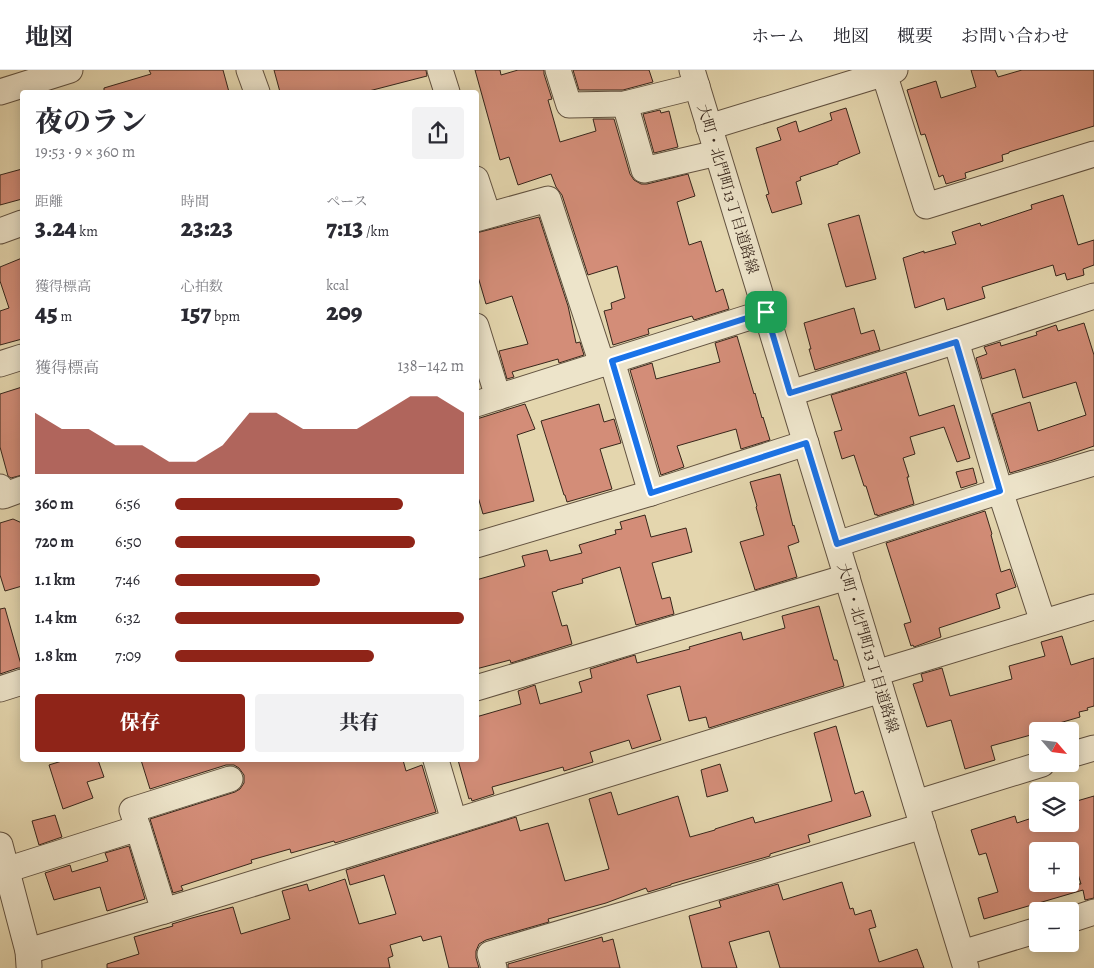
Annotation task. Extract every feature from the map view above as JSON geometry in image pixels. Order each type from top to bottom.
[{"type":"street","points":[[0,92],[70,70]]},
{"type":"street","points":[[249,70],[256,90]]},
{"type":"street","points":[[558,70],[570,105],[625,104],[694,78]]},
{"type":"street","points":[[710,127],[887,71],[926,206],[1094,154]]},
{"type":"street","name":"大町・北門町13丁目道路線","points":[[694,78],[964,961]]},
{"type":"street","points":[[625,104],[644,170],[718,153]]},
{"type":"street","points":[[479,198],[482,217],[548,199],[607,362],[651,493]]},
{"type":"street","points":[[0,231],[20,225]]},
{"type":"street","points":[[790,393],[956,342],[1094,296]]},
{"type":"street","points":[[479,346],[487,400],[766,312]]},
{"type":"street","points":[[956,342],[1000,491],[1043,622]]},
{"type":"street","points":[[0,364],[20,358]]},
{"type":"street","points":[[479,544],[651,493],[806,443]]},
{"type":"street","points":[[837,544],[1000,491],[1094,463]]},
{"type":"street","points":[[0,487],[3,496],[20,490]]},
{"type":"street","points":[[479,687],[846,577]]},
{"type":"street","points":[[0,845],[28,960],[164,911],[454,821],[879,682],[1043,622],[1094,607]]},
{"type":"street","points":[[0,689],[20,683]]},
{"type":"street","points":[[1079,752],[1094,748]]},
{"type":"street","points":[[437,762],[454,821]]},
{"type":"street","points":[[494,968],[490,954],[919,814],[1029,769]]},
{"type":"street","points":[[164,911],[132,810],[230,779]]},
{"type":"street","points":[[6,870],[138,828]]},
{"type":"street","points":[[1079,917],[1094,912]]},
{"type":"street","points":[[964,961],[1029,934]]},
{"type":"building","points":[[149,70],[223,70],[228,90],[104,90],[104,88],[151,74]]},
{"type":"building","points":[[274,70],[426,70],[427,76],[373,90],[279,90]]},
{"type":"building","points":[[475,70],[500,70],[501,75],[518,70],[544,70],[552,99],[548,100],[560,142],[596,131],[593,119],[614,119],[630,174],[634,180],[641,184],[647,184],[688,174],[695,196],[677,202],[689,245],[701,241],[716,292],[723,289],[729,309],[694,320],[692,316],[648,329],[649,334],[613,345],[604,311],[612,309],[611,303],[625,298],[617,266],[588,275],[562,195],[556,187],[551,174],[518,185],[509,157],[500,160]]},
{"type":"building","points":[[573,70],[649,70],[653,82],[623,90],[579,90]]},
{"type":"building","points":[[971,70],[995,70],[998,77],[1022,70],[1094,70],[1094,126],[1009,152],[1002,155],[1003,161],[965,173],[966,178],[946,184],[943,175],[939,177],[925,134],[921,135],[907,90],[936,81],[941,98],[976,87]]},
{"type":"building","points":[[846,108],[860,153],[838,162],[838,164],[800,177],[801,180],[796,182],[802,204],[772,213],[766,195],[769,194],[756,148],[781,140],[777,128],[796,121],[799,132],[832,120],[830,113]]},
{"type":"building","points":[[660,110],[661,113],[669,111],[678,147],[654,153],[643,114]]},
{"type":"building","points":[[20,170],[20,200],[0,205],[0,175]]},
{"type":"building","points":[[1063,195],[1078,245],[1094,240],[1094,265],[1083,269],[1084,275],[1067,280],[1065,273],[1056,276],[1053,265],[982,287],[985,298],[947,310],[944,298],[915,308],[903,258],[956,244],[952,232],[980,223],[981,226],[1032,209],[1031,205]]},
{"type":"building","points":[[859,215],[876,279],[846,287],[828,224]]},
{"type":"building","points":[[539,217],[568,306],[576,343],[580,342],[584,355],[559,363],[558,359],[512,372],[514,377],[507,379],[499,351],[528,344],[512,296],[486,304],[479,280],[479,232]]},
{"type":"building","points":[[20,259],[20,340],[0,345],[0,311],[9,308],[0,281],[0,267]]},
{"type":"building","points":[[854,308],[861,334],[874,330],[880,350],[815,370],[804,323]]},
{"type":"building","points":[[1084,323],[1094,355],[1094,446],[1010,473],[992,414],[1030,402],[1038,431],[1086,415],[1076,382],[1023,398],[1015,369],[982,379],[976,358],[987,354],[984,347],[1000,342],[1001,346],[1037,335],[1036,332],[1056,325],[1058,331]]},
{"type":"building","points":[[737,336],[770,440],[741,449],[736,429],[677,446],[684,467],[661,475],[630,370],[652,363],[656,379],[720,362],[715,343]]},
{"type":"building","points":[[906,372],[919,416],[954,405],[970,458],[957,462],[944,427],[910,437],[915,454],[903,458],[914,504],[877,516],[877,514],[875,515],[866,486],[864,486],[854,455],[842,459],[834,432],[842,430],[831,395]]},
{"type":"building","points":[[20,388],[20,476],[11,478],[8,476],[0,447],[0,394]]},
{"type":"building","points":[[525,404],[535,429],[517,435],[534,501],[483,514],[479,500],[480,418]]},
{"type":"building","points":[[599,404],[604,422],[614,419],[621,443],[600,449],[612,489],[567,502],[541,421]]},
{"type":"building","points":[[973,468],[977,483],[961,488],[956,472]]},
{"type":"building","points":[[780,474],[799,542],[788,546],[797,577],[755,590],[740,542],[764,535],[750,482]]},
{"type":"building","points":[[985,511],[1001,572],[1010,569],[1016,587],[996,594],[1000,608],[939,628],[941,637],[914,647],[913,645],[911,646],[904,624],[911,622],[886,543]]},
{"type":"building","points":[[645,515],[651,537],[686,528],[692,552],[652,563],[662,599],[670,597],[674,614],[636,625],[620,567],[582,579],[583,583],[552,592],[562,626],[567,625],[572,644],[511,663],[510,660],[479,668],[479,579],[525,566],[522,556],[547,550],[550,561],[582,553],[579,545],[616,534],[615,530],[622,529],[620,522]]},
{"type":"building","points":[[13,519],[20,522],[20,587],[5,591],[0,575],[0,523]]},
{"type":"building","points":[[819,606],[834,660],[837,660],[844,686],[709,728],[706,717],[689,721],[680,686],[647,695],[661,740],[632,749],[629,740],[590,752],[593,762],[564,771],[563,767],[492,787],[494,794],[472,801],[471,798],[469,799],[459,762],[479,762],[479,716],[521,704],[518,691],[535,685],[540,704],[582,692],[579,682],[592,678],[590,669],[635,655],[637,663],[690,649],[689,647],[741,632],[743,640],[785,628],[782,616]]},
{"type":"building","points":[[5,608],[20,661],[20,668],[0,674],[0,609]]},
{"type":"building","points":[[1062,636],[1071,665],[1094,658],[1094,706],[1079,712],[1080,717],[1063,722],[1029,722],[1029,735],[991,746],[995,760],[965,769],[951,720],[927,727],[913,684],[923,681],[921,674],[942,668],[950,696],[1012,679],[1009,666],[1045,656],[1041,642]]},
{"type":"building","points":[[836,726],[855,794],[863,791],[871,816],[808,835],[810,842],[770,854],[770,856],[648,892],[646,888],[606,903],[548,919],[549,922],[486,940],[479,944],[476,951],[479,968],[449,968],[441,936],[423,941],[421,936],[390,945],[393,956],[388,958],[390,968],[107,968],[107,964],[139,954],[134,937],[233,907],[241,934],[290,919],[282,891],[307,884],[309,891],[345,879],[359,924],[396,914],[384,875],[350,885],[346,870],[516,817],[520,831],[548,823],[565,881],[609,869],[589,799],[611,792],[618,815],[678,796],[690,837],[753,817],[755,823],[832,801],[814,733]]},
{"type":"building","points":[[59,762],[99,762],[104,777],[87,782],[93,798],[63,809],[49,765]]},
{"type":"building","points":[[142,762],[404,762],[406,771],[422,765],[436,812],[335,843],[334,841],[291,853],[290,849],[251,860],[252,863],[181,886],[183,890],[173,893],[150,819],[235,792],[244,783],[244,775],[234,765],[226,765],[150,789]]},
{"type":"building","points":[[720,764],[728,791],[707,797],[701,770]]},
{"type":"building","points":[[1094,796],[1094,898],[1085,900],[1083,890],[1079,891],[1079,884],[1081,884],[1079,877],[1079,842],[1029,842],[1029,892],[1076,892],[1042,902],[1029,902],[1029,906],[984,919],[978,898],[998,892],[986,853],[979,855],[971,830],[1015,816],[1017,823],[1029,819],[1029,832],[1079,832],[1079,800]]},
{"type":"building","points":[[55,815],[62,837],[39,845],[32,821]]},
{"type":"building","points":[[129,846],[145,899],[107,911],[100,887],[54,900],[45,873],[70,865],[72,872],[108,861],[105,853]]},
{"type":"building","points":[[842,882],[850,909],[853,908],[855,915],[871,910],[876,927],[869,929],[879,962],[917,949],[924,968],[780,968],[769,931],[729,942],[737,968],[702,968],[689,916],[721,907],[719,901],[778,884],[783,900]]},
{"type":"building","points":[[602,937],[603,942],[613,939],[620,968],[508,968],[508,964]]},
{"type":"route","points":[[766,312],[790,393],[956,342],[1000,491],[837,544],[806,443],[651,493],[612,361],[766,312]]}]
